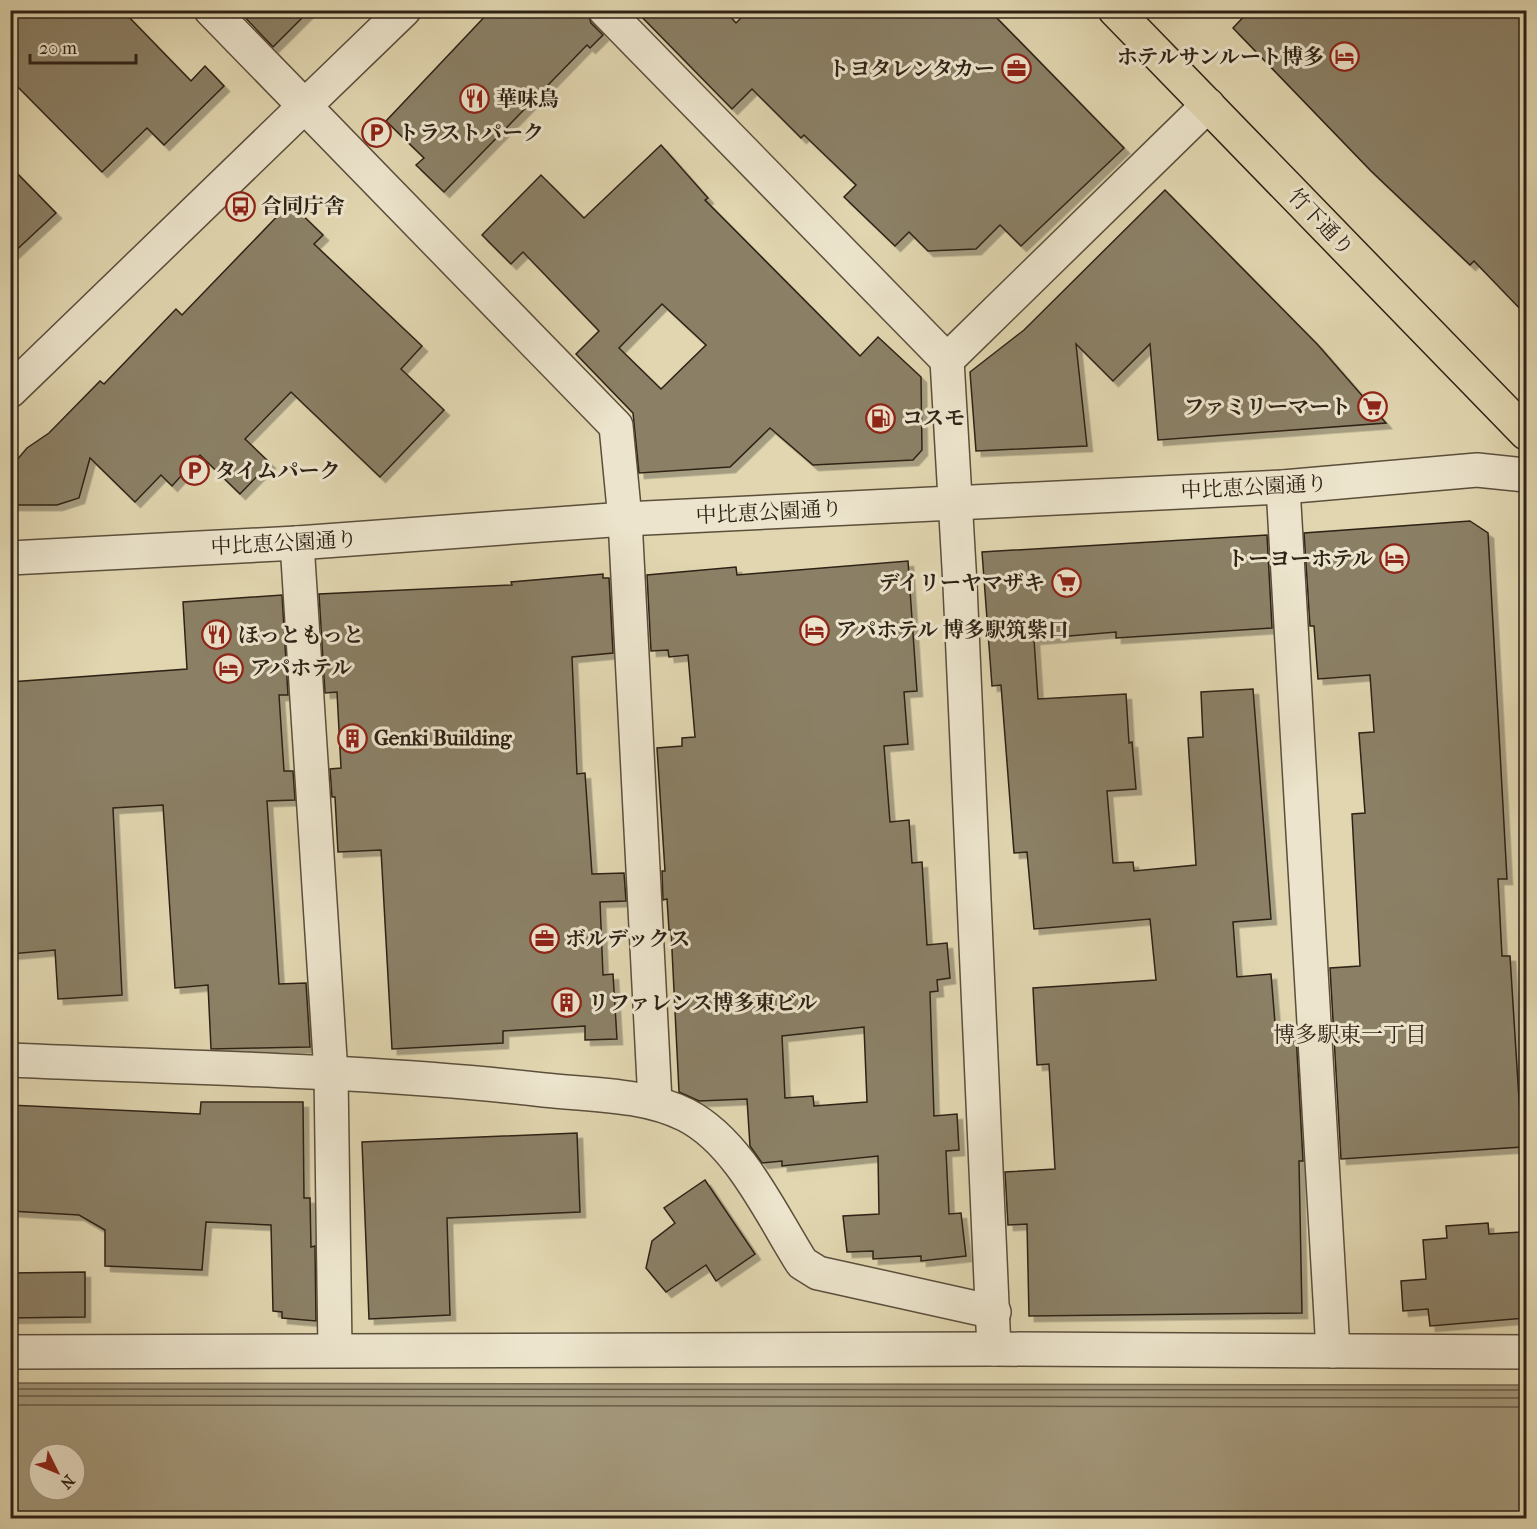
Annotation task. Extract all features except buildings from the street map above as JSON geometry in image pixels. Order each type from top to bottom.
[{"type":"highway","name":"竹下通り","points":[[1115,10],[1527,433]]},
{"type":"street","points":[[211,10],[616,426],[625,519],[655,1102]]},
{"type":"street","points":[[10,391],[404,10]]},
{"type":"street","points":[[605,10],[947,360],[994,1349]]},
{"type":"street","points":[[947,360],[1208,105]]},
{"type":"street","name":"中比恵公園通り","points":[[10,558],[297,543],[625,519],[1283,487],[1478,470],[1527,475]]},
{"type":"street","points":[[1283,487],[1333,1351]]},
{"type":"street","points":[[297,543],[331,1074],[335,1349]]},
{"type":"street","points":[[10,1060],[331,1074],[508,1086],[655,1102],[688,1116],[730,1148],[802,1263],[818,1273],[994,1312]]},
{"type":"street","points":[[10,1352],[335,1349],[647,1351],[994,1349],[1527,1352]]},
{"type":"water","points":[[11,1383],[1526,1385],[1526,1518],[11,1518]]},
{"type":"place","name":"ホテルサンルート博多","points":[[1345,57]]},
{"type":"place","name":"トヨタレンタカー","points":[[1016,69]]},
{"type":"place","name":"華味鳥","points":[[475,99]]},
{"type":"place","name":"トラストパーク","points":[[377,133]]},
{"type":"place","name":"合同庁舎","points":[[240,206]]},
{"type":"place","name":"ファミリーマート","points":[[1372,407]]},
{"type":"place","name":"コスモ","points":[[881,418]]},
{"type":"place","name":"タイムパーク","points":[[194,471]]},
{"type":"place","name":"トーヨーホテル","points":[[1394,559]]},
{"type":"place","name":"デイリーヤマザキ","points":[[1066,583]]},
{"type":"place","name":"アパホテル 博多駅筑紫口","points":[[815,630]]},
{"type":"place","name":"ほっともっと","points":[[217,635]]},
{"type":"place","name":"アパホテル","points":[[229,668]]},
{"type":"place","name":"Genki Building","points":[[353,738]]},
{"type":"place","name":"ボルデックス","points":[[544,939]]},
{"type":"place","name":"リファレンス博多東ビル","points":[[567,1003]]},
{"type":"district","name":"博多駅東一丁目","points":[[1350,1034]]}]
